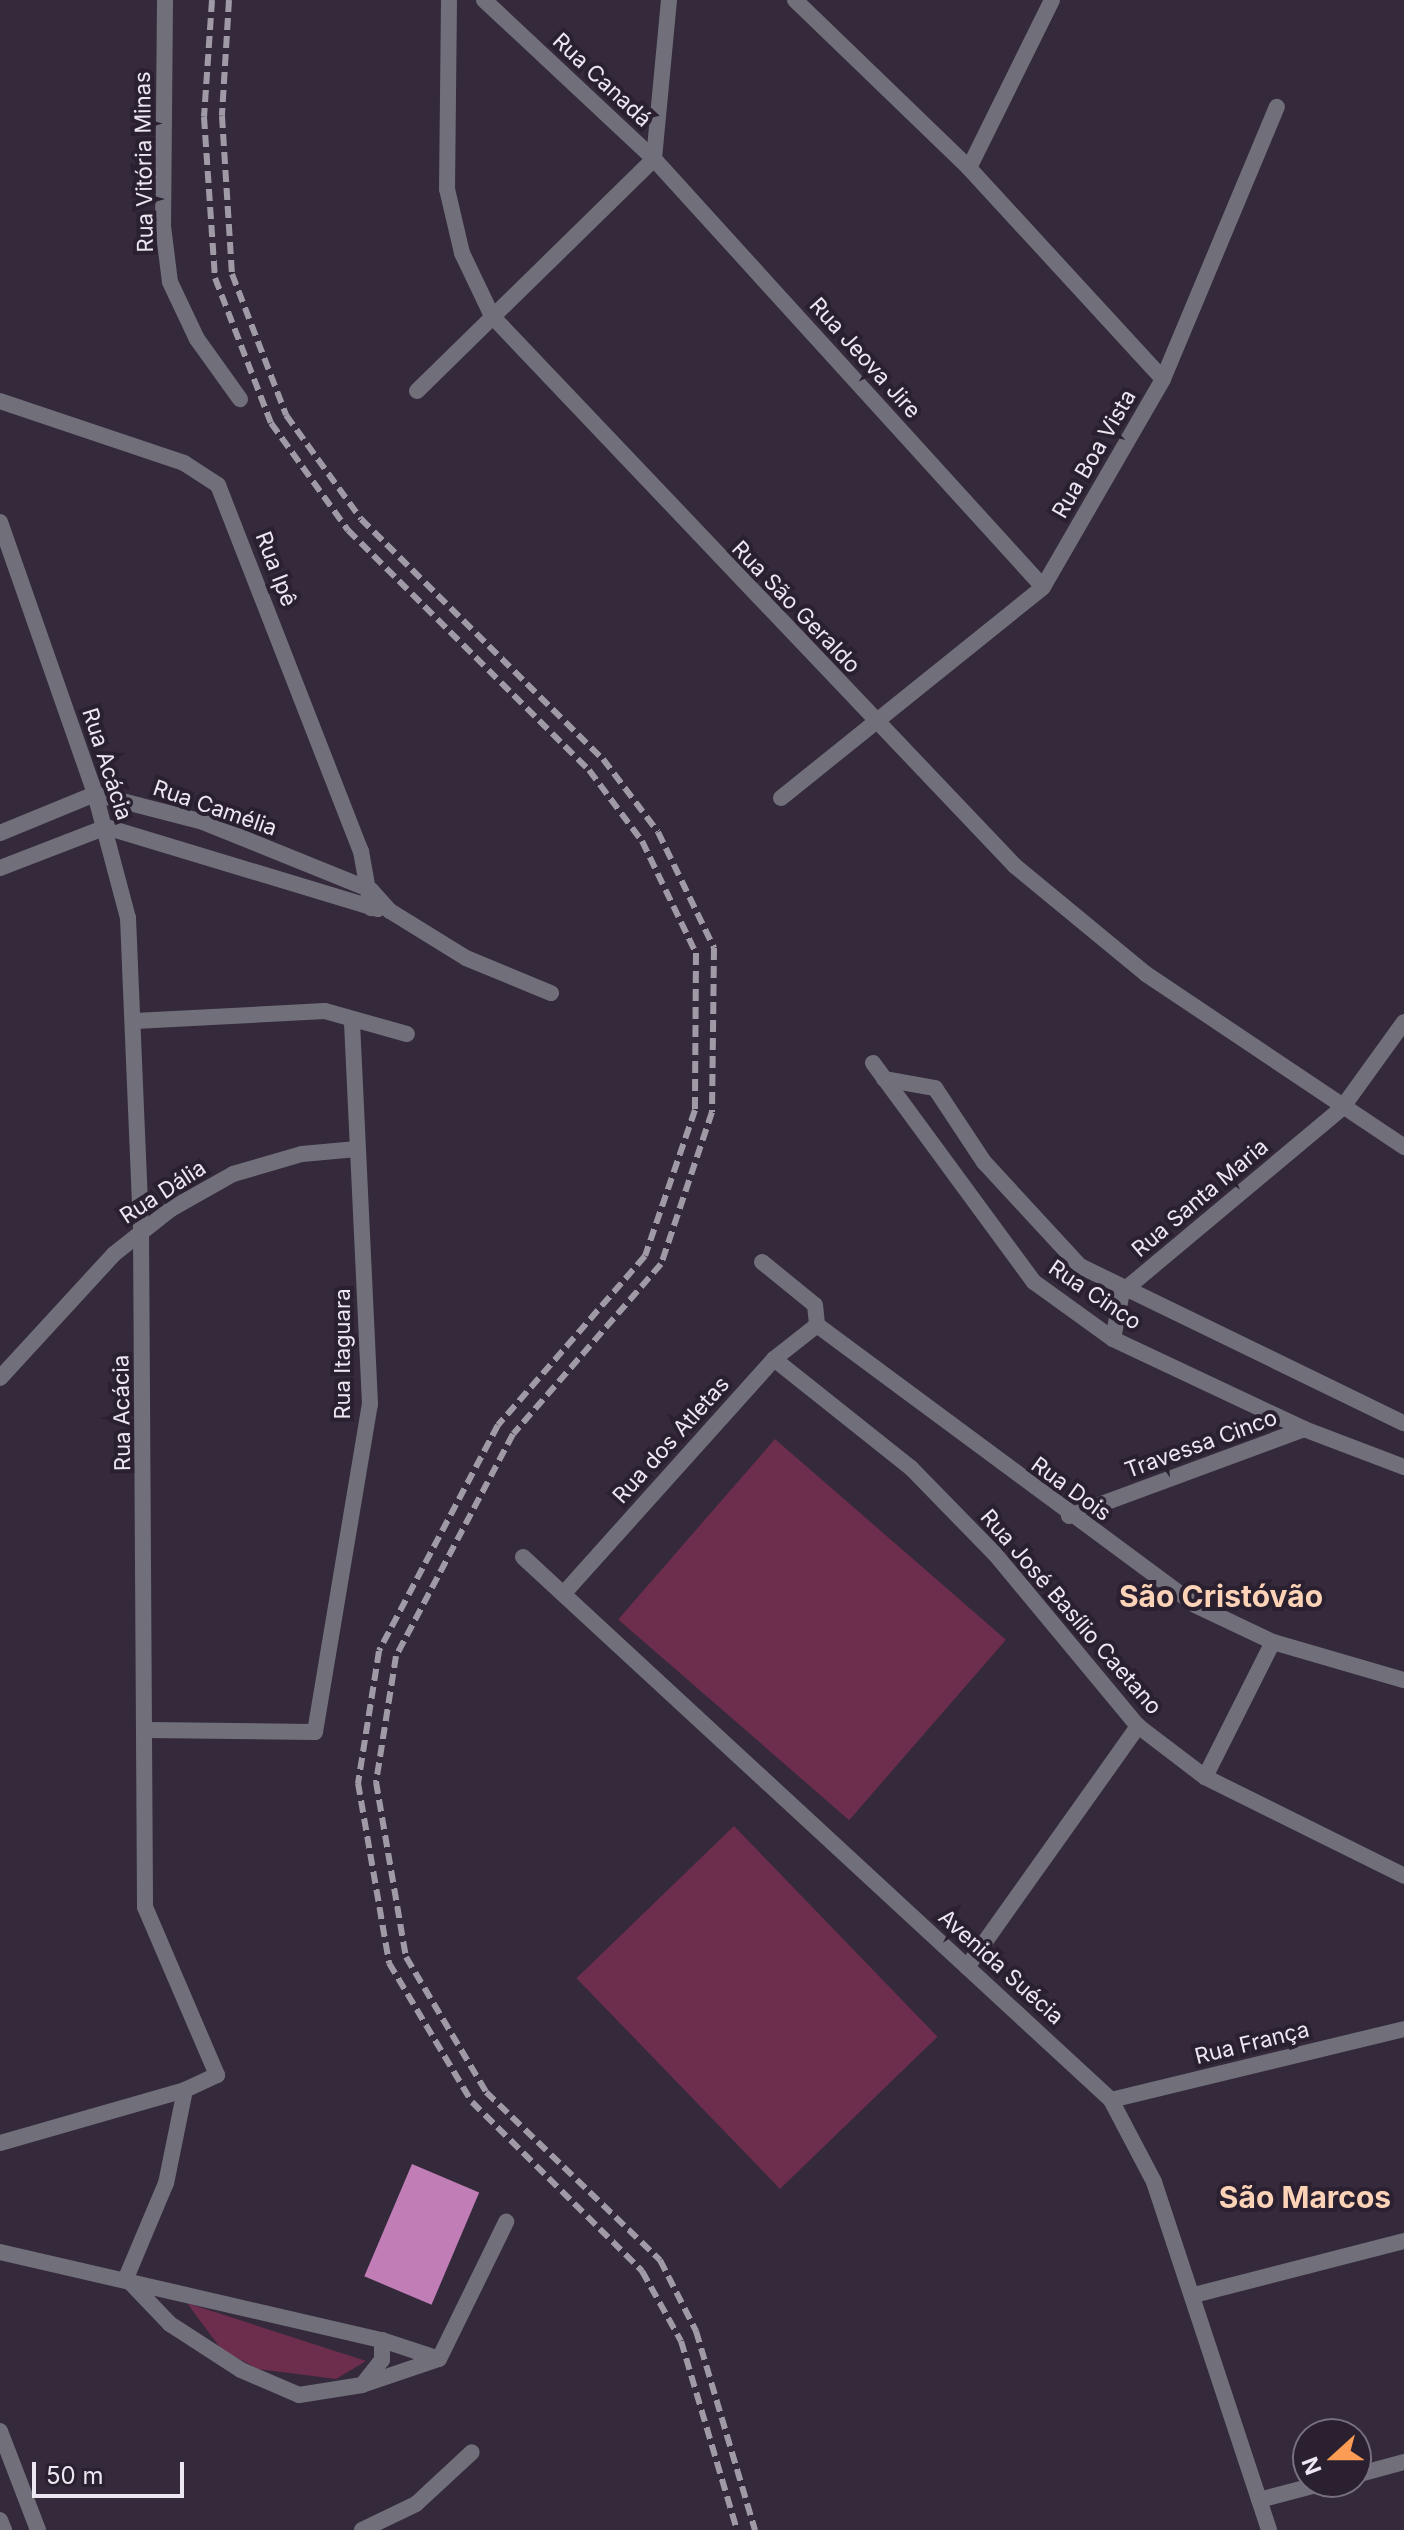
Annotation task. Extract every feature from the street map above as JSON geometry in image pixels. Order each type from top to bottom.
[{"type":"street","name":"Rua Vitória Minas","points":[[165,0],[163,226],[170,282],[197,339],[240,399]]},
{"type":"street","name":"Rua São Geraldo","points":[[449,0],[447,189],[462,253],[492,316],[1015,866],[1146,974],[1342,1108]]},
{"type":"street","name":"Rua Canadá","points":[[484,0],[654,159]]},
{"type":"street","points":[[417,391],[654,159],[669,0]]},
{"type":"street","points":[[795,0],[969,168],[1052,0]]},
{"type":"street","points":[[1163,379],[1277,107]]},
{"type":"street","name":"Rua Jeova Jire","points":[[654,159],[1043,587]]},
{"type":"street","name":"Rua Boa Vista","points":[[781,798],[1043,587],[1163,379],[969,168]]},
{"type":"street","name":"Rua Ipê","points":[[0,401],[184,463],[218,485],[371,890],[371,908],[390,911]]},
{"type":"street","name":"Rua Acácia","points":[[0,522],[106,827],[128,918],[135,1021],[141,1228],[148,1730],[145,1907],[217,2075],[185,2090]]},
{"type":"street","points":[[0,833],[95,794]]},
{"type":"street","name":"Rua Camélia","points":[[95,794],[203,822],[371,890]]},
{"type":"street","points":[[0,868],[106,827],[371,908]]},
{"type":"street","name":"Rua Ipê","points":[[371,890],[390,911],[466,958],[551,993]]},
{"type":"street","points":[[135,1021],[325,1011],[407,1034]]},
{"type":"street","name":"Rua Itaguara","points":[[148,1730],[315,1732],[370,1404],[352,1020]]},
{"type":"street","name":"Rua Santa Maria","points":[[1122,1292],[1342,1108],[1404,1022]]},
{"type":"street","name":"Rua Cinco","points":[[873,1063],[1034,1282],[1113,1339],[1304,1429],[1404,1467]]},
{"type":"street","name":"Rua Cinco","points":[[884,1079],[935,1088],[1016,1196],[1080,1266],[1122,1292],[1404,1423]]},
{"type":"street","points":[[1342,1108],[1404,1147]]},
{"type":"street","name":"Rua Dália","points":[[0,1378],[141,1228],[233,1174],[302,1154],[357,1149]]},
{"type":"street","name":"Rua Dois","points":[[762,1262],[815,1305],[817,1325],[1069,1516],[1195,1605],[1273,1642],[1404,1680]]},
{"type":"street","points":[[1113,1339],[1122,1292]]},
{"type":"street","name":"Rua dos Atletas","points":[[565,1592],[774,1359],[817,1325]]},
{"type":"street","name":"Rua José Basílio Caetano","points":[[774,1359],[911,1468],[995,1554],[1138,1726],[1205,1777],[1404,1876]]},
{"type":"street","name":"Travessa Cinco","points":[[1069,1516],[1304,1429]]},
{"type":"street","name":"Avenida Suécia","points":[[523,1557],[565,1592],[1111,2100],[1154,2182],[1194,2295],[1269,2530]]},
{"type":"street","points":[[1205,1777],[1273,1642]]},
{"type":"street","points":[[967,1967],[1138,1726]]},
{"type":"street","name":"Rua França","points":[[1111,2100],[1404,2029]]},
{"type":"street","points":[[0,2143],[185,2090],[166,2183],[126,2278]]},
{"type":"street","points":[[126,2278],[170,2324],[241,2370],[299,2395],[362,2385],[439,2359],[506,2222]]},
{"type":"street","points":[[1194,2295],[1404,2241]]},
{"type":"street","points":[[0,2252],[126,2278],[382,2340],[439,2359]]},
{"type":"street","points":[[362,2385],[382,2360],[382,2340]]},
{"type":"street","points":[[0,2431],[38,2530]]},
{"type":"street","points":[[362,2530],[416,2504],[472,2452]]},
{"type":"street","points":[[1372,2471],[1404,2462]]},
{"type":"street","points":[[1259,2500],[1292,2491]]},
{"type":"street","points":[[0,2520],[4,2530]]},
{"type":"shaded area","points":[[775,1439],[1006,1640],[849,1820],[618,1619]]},
{"type":"shaded area","points":[[734,1826],[938,2037],[780,2189],[576,1978]]},
{"type":"shaded area","points":[[187,2303],[366,2361],[336,2379],[258,2369],[221,2349]]},
{"type":"building","points":[[412,2164],[479,2193],[432,2305],[364,2276]]},
{"type":"railway","points":[[212,0],[204,117],[215,278],[271,423],[348,530],[589,770],[642,841],[696,953],[695,1110],[645,1256],[498,1425],[379,1651],[358,1783],[389,1963],[472,2102],[642,2271],[681,2341],[737,2530]]},
{"type":"railway","points":[[229,0],[222,116],[232,274],[286,415],[361,519],[603,759],[658,832],[714,948],[712,1112],[661,1264],[513,1434],[396,1656],[376,1782],[406,1957],[486,2092],[660,2260],[696,2331],[755,2530]]},
{"type":"district","name":"São Cristóvão","points":[[1221,1596]]},
{"type":"district","name":"São Marcos","points":[[1305,2197]]}]
